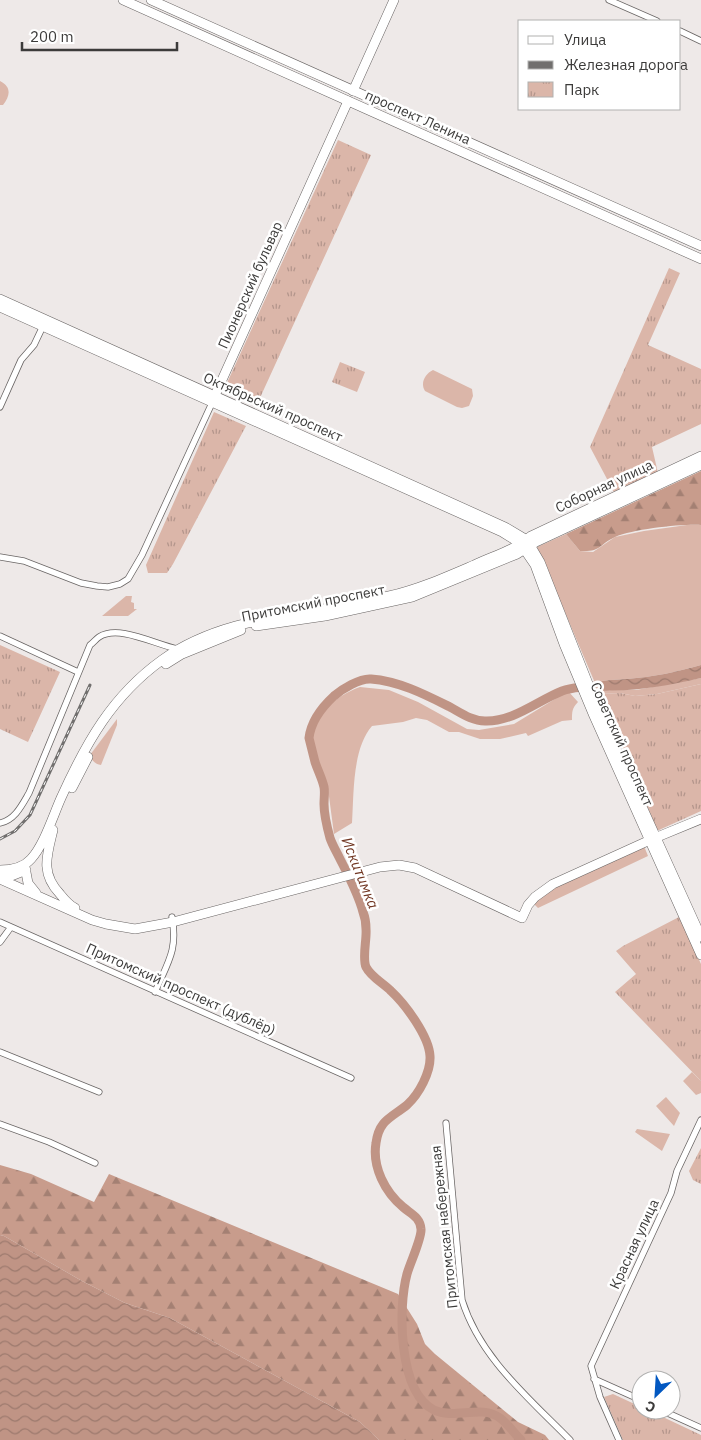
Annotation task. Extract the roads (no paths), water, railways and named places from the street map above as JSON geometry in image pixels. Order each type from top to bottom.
[{"type":"main road","name":"проспект Ленина","points":[[123,0],[701,259]]},
{"type":"main road","name":"проспект Ленина","points":[[151,0],[701,246]]},
{"type":"main road","name":"Пионерский бульвар","points":[[214,399],[394,0]]},
{"type":"main road","name":"Октябрьский проспект","points":[[0,299],[214,399]]},
{"type":"main road","name":"Октябрьский проспект","points":[[0,307],[497,523],[514,531],[526,544]]},
{"type":"main road","name":"Соборная улица","points":[[526,544],[531,536],[701,456]]},
{"type":"main road","name":"Соборная улица","points":[[526,544],[701,465]]},
{"type":"main road","name":"Советский проспект","points":[[526,544],[597,715],[653,839],[701,937]]},
{"type":"main road","name":"Притомский проспект","points":[[25,867],[36,851],[74,770],[111,708],[145,672],[178,650],[209,636],[250,622],[325,609],[418,588],[526,544]]},
{"type":"main road","name":"Притомский проспект","points":[[25,867],[37,861],[89,753],[107,724],[121,704],[146,678],[161,667],[182,654],[240,630],[325,616],[412,597],[458,580],[526,544]]},
{"type":"main road","points":[[1,875],[38,895],[92,920],[121,928],[135,929],[391,861],[412,863],[523,916],[528,905],[540,891],[701,819]]},
{"type":"main road","points":[[52,830],[46,864],[49,880],[71,906]]},
{"type":"main road","name":"Советский проспект","points":[[653,839],[701,955]]},
{"type":"main road","points":[[1,875],[14,869],[25,867],[30,888],[38,895]]},
{"type":"main road","points":[[1,875],[96,916],[123,922],[140,923],[172,919]]},
{"type":"street","points":[[609,0],[655,20]]},
{"type":"street","points":[[681,31],[701,41]]},
{"type":"street","points":[[0,407],[21,360],[34,346],[43,326]]},
{"type":"street","name":"Пионерский бульвар","points":[[0,557],[24,560],[81,583],[97,586],[108,587],[120,584],[128,579],[146,546],[214,399]]},
{"type":"street","points":[[0,824],[11,818],[21,807],[29,793],[90,645],[99,637],[111,632],[143,638],[178,650]]},
{"type":"street","points":[[0,636],[78,672]]},
{"type":"street","points":[[155,992],[172,955],[175,936],[172,919]]},
{"type":"street","name":"Притомский проспект (дублёр)","points":[[0,922],[351,1078]]},
{"type":"street","points":[[0,942],[11,927]]},
{"type":"street","points":[[0,1052],[99,1092]]},
{"type":"street","name":"Красная улица","points":[[594,1379],[591,1366],[672,1193],[677,1171],[701,1120]]},
{"type":"street","name":"Притомская набережная","points":[[446,1123],[462,1300],[467,1316],[485,1349],[496,1364],[570,1440]]},
{"type":"street","points":[[0,1124],[49,1142],[95,1163]]},
{"type":"street","points":[[594,1379],[631,1396]]},
{"type":"street","points":[[594,1379],[619,1440]]},
{"type":"street","points":[[681,1419],[701,1428]]},
{"type":"water","points":[[701,665],[701,678],[663,686],[624,690],[599,690],[595,683],[655,676]]},
{"type":"water","points":[[0,1235],[125,1303],[170,1318],[360,1422],[379,1440],[0,1440]]},
{"type":"waterway","name":"Искитимка","points":[[521,1440],[503,1420],[493,1414],[485,1412],[450,1414],[434,1410],[422,1400],[413,1386],[407,1368],[402,1327],[402,1307],[407,1274],[420,1238],[421,1229],[417,1219],[397,1201],[385,1186],[378,1170],[375,1152],[378,1135],[383,1124],[407,1105],[420,1089],[429,1069],[429,1048],[421,1030],[409,1012],[397,997],[374,977],[366,967],[364,959],[366,933],[364,916],[356,891],[330,838],[325,812],[324,787],[309,738],[315,720],[330,700],[346,687],[367,679],[381,680],[412,689],[480,721],[495,720],[515,715],[562,691],[584,687],[607,686]]},
{"type":"railway","points":[[0,839],[15,831],[30,815],[90,685]]}]
